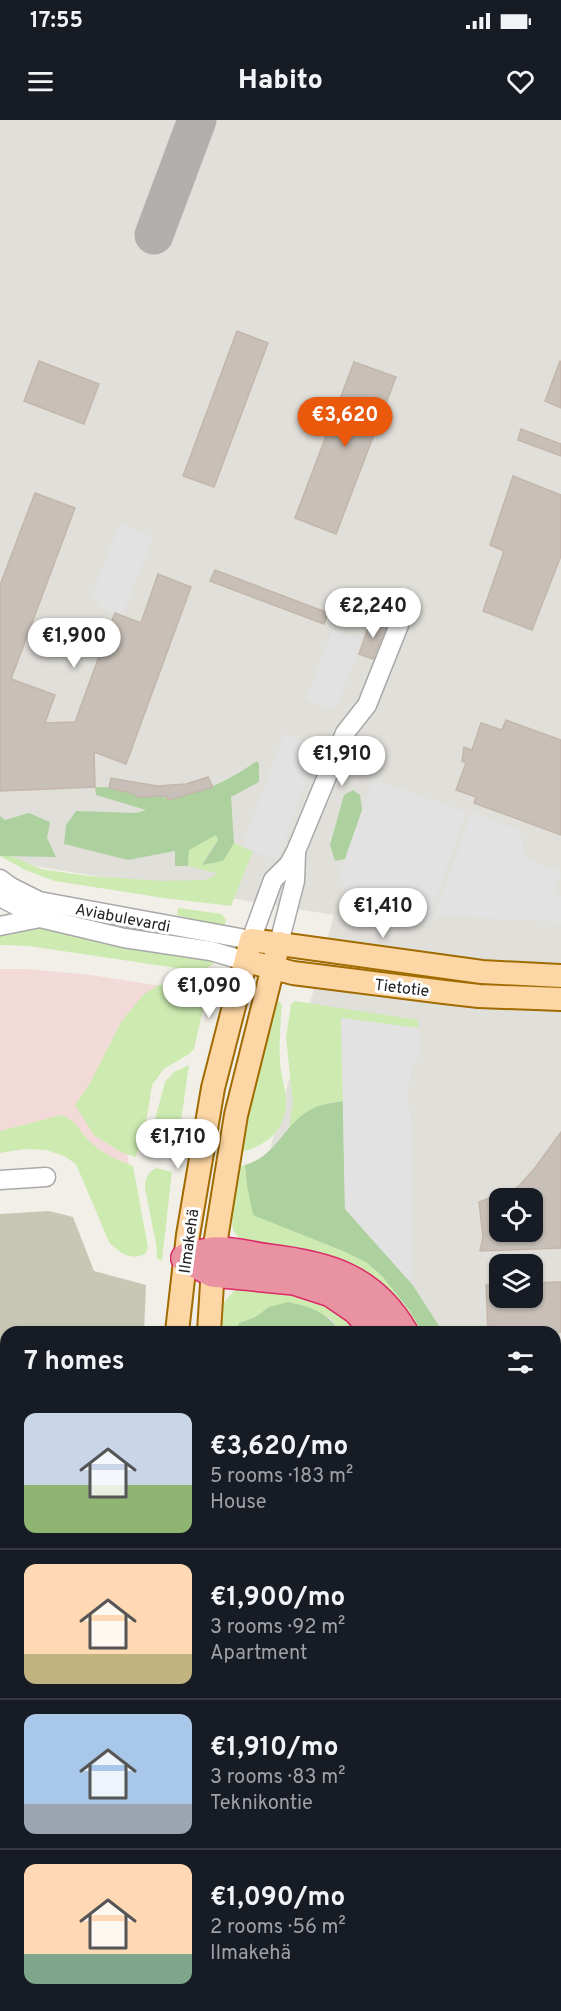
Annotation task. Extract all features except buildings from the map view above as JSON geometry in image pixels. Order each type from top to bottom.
[{"type":"highway","points":[[185,1258],[213,1262],[306,1263],[340,1273],[372,1293],[394,1314],[401,1326]]},
{"type":"highway","points":[[213,1262],[270,1278],[315,1286],[346,1302],[369,1326]]},
{"type":"main road","name":"Tietotie","points":[[248,951],[279,943],[370,958],[482,972],[561,976]]},
{"type":"main road","name":"Ilmakehä","points":[[209,1326],[213,1262],[236,1115],[279,943]]},
{"type":"main road","name":"Tietotie","points":[[248,951],[272,967],[293,972],[467,995],[561,999]]},
{"type":"main road","name":"Ilmakehä","points":[[178,1326],[185,1258],[213,1088],[248,951]]},
{"type":"street","points":[[248,951],[273,880],[289,864],[296,851],[345,733],[367,705],[399,625]]},
{"type":"street","points":[[279,943],[295,881],[296,851]]},
{"type":"street","name":"Aviabulevardi","points":[[0,879],[39,901],[248,951]]},
{"type":"street","points":[[0,897],[40,918]]},
{"type":"street","name":"Aviabulevardi","points":[[0,926],[40,918],[124,938],[211,951],[248,951]]},
{"type":"street","points":[[0,1180],[46,1177]]},
{"type":"shaded area","points":[[0,120],[561,120],[561,1326],[276,1326],[259,1190],[334,915],[22,864],[0,845]]},
{"type":"shaded area","points":[[120,524],[153,537],[122,616],[100,607],[93,593]]},
{"type":"shaded area","points":[[333,629],[362,640],[335,710],[306,699]]},
{"type":"shaded area","points":[[284,734],[319,747],[277,860],[242,847]]},
{"type":"shaded area","points":[[373,779],[466,812],[427,925],[357,904],[339,877]]},
{"type":"shaded area","points":[[472,813],[520,830],[525,859],[561,872],[553,894],[561,897],[561,922],[434,915]]},
{"type":"shaded area","points":[[0,969],[91,975],[185,990],[126,1147],[143,1249],[71,1149],[0,1148]]},
{"type":"shaded area","points":[[341,1018],[418,1028],[421,1054],[412,1069],[408,1090],[413,1127],[412,1284],[345,1209]]},
{"type":"shaded area","points":[[49,1211],[73,1217],[94,1271],[146,1285],[144,1326],[0,1326],[0,1214]]},
{"type":"green space","points":[[257,761],[259,782],[231,797],[234,843],[223,861],[202,865],[218,840],[216,835],[189,850],[188,866],[175,866],[175,851],[128,860],[64,844],[66,825],[76,811],[136,813],[146,810],[96,795],[95,787],[119,788],[145,795],[175,797],[218,784]]},
{"type":"green space","points":[[353,790],[360,795],[362,810],[345,859],[335,861],[330,845],[344,795]]},
{"type":"green space","points":[[29,813],[50,822],[47,838],[56,857],[0,856],[0,816],[5,820]]},
{"type":"green space","points":[[216,834],[218,839],[202,864],[223,861],[234,843],[253,851],[231,906],[55,881],[25,870],[0,856],[11,856],[41,869],[88,876],[163,881],[205,880],[216,873],[188,866],[189,850]]},
{"type":"green space","points":[[178,908],[222,914],[226,920],[224,927],[177,915]]},
{"type":"green space","points":[[38,925],[212,959],[214,963],[206,969],[183,969],[29,946],[0,945],[0,932]]},
{"type":"green space","points":[[196,984],[205,988],[206,996],[194,1049],[164,1069],[152,1085],[147,1117],[136,1157],[121,1152],[94,1135],[75,1105],[89,1085],[121,1022],[143,995],[158,985]]},
{"type":"green space","points":[[276,1000],[282,1006],[280,1056],[286,1100],[283,1120],[274,1135],[267,1141],[241,1152],[255,1078]]},
{"type":"green space","points":[[295,1001],[418,1020],[418,1028],[341,1018],[343,1101],[324,1104],[289,1128],[293,1104],[286,1038],[291,1004]]},
{"type":"green space","points":[[189,1065],[176,1156],[152,1156],[148,1146],[165,1082],[174,1072]]},
{"type":"green space","points":[[343,1101],[345,1209],[412,1284],[439,1326],[419,1326],[410,1311],[382,1276],[366,1262],[253,1215],[245,1165],[265,1155],[293,1123],[310,1110]]},
{"type":"green space","points":[[61,1115],[73,1122],[97,1148],[133,1166],[148,1247],[146,1253],[141,1256],[126,1255],[109,1242],[76,1164],[64,1156],[46,1150],[24,1149],[0,1153],[0,1131]]},
{"type":"green space","points":[[245,1165],[247,1186],[285,1228],[366,1262],[382,1276],[410,1311],[419,1326],[403,1326],[238,1237],[233,1230],[232,1221],[239,1167]]},
{"type":"green space","points":[[156,1168],[172,1172],[162,1260],[157,1259],[145,1188],[147,1176]]},
{"type":"green space","points":[[286,1288],[326,1298],[357,1326],[337,1326],[330,1317],[269,1307],[255,1317],[239,1323],[238,1326],[219,1326],[224,1302],[236,1289]]},
{"type":"green space","points":[[288,1302],[305,1306],[318,1311],[335,1326],[238,1326],[239,1323],[255,1317],[269,1307]]},
{"type":"taxiway","points":[[154,235],[197,120]]}]
